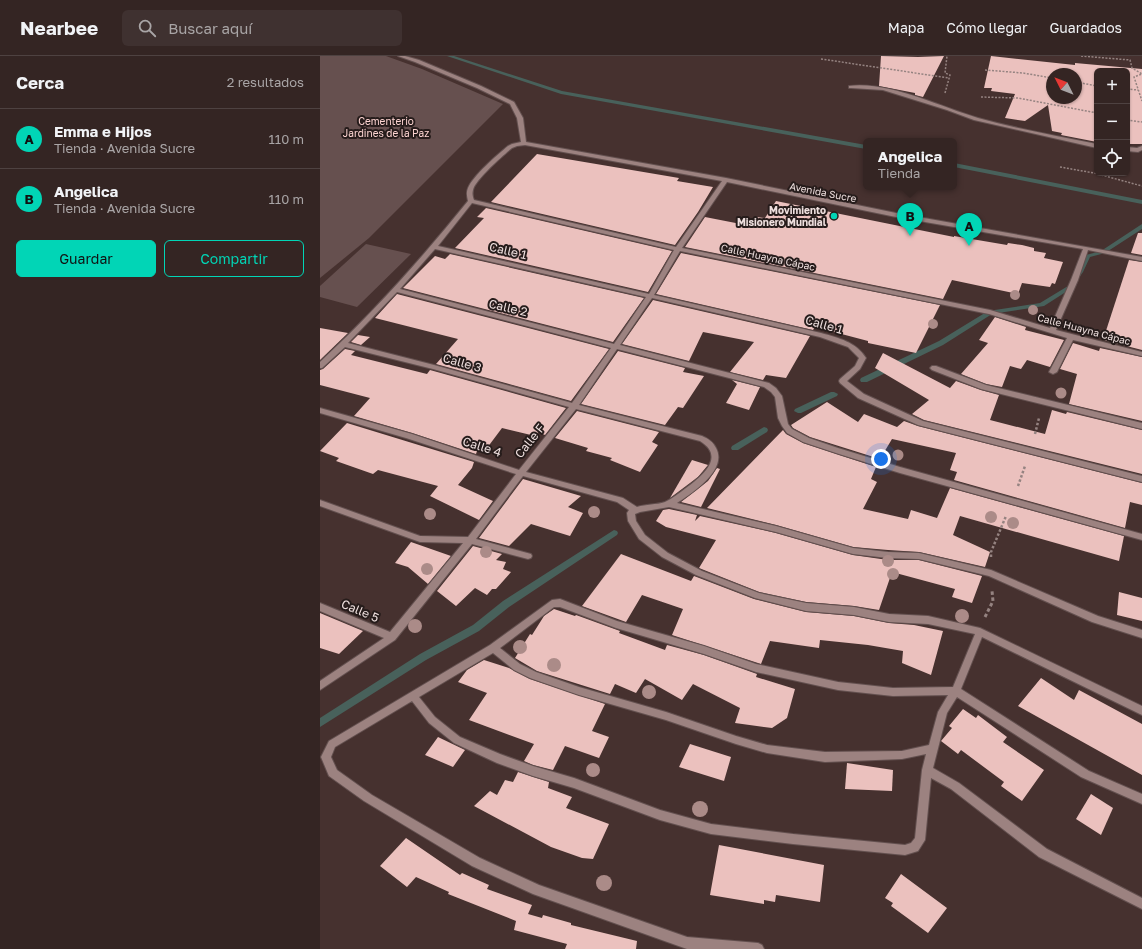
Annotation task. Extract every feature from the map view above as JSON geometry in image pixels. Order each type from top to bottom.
[{"type":"street","points":[[320,366],[343,344],[435,247],[471,201],[469,194],[473,185],[502,154],[514,146],[524,144],[520,118],[512,103],[479,87],[417,61],[400,56]]},
{"type":"street","points":[[851,87],[883,89],[998,125],[1094,145]]},
{"type":"street","name":"Avenida Sucre","points":[[524,144],[726,180],[889,214],[1142,259]]},
{"type":"street","points":[[1130,149],[1138,150],[1142,148]]},
{"type":"street","name":"Calle F","points":[[320,686],[392,637],[574,406],[651,295],[678,249],[726,180]]},
{"type":"street","name":"Calle Huayna Cápac","points":[[471,201],[678,249],[990,312],[1052,332],[1142,354]]},
{"type":"street","name":"Calle 1","points":[[435,247],[822,334],[849,344],[859,352],[862,358],[858,367],[843,381],[861,396],[921,423],[1142,479]]},
{"type":"street","points":[[1052,332],[1070,287],[1080,268],[1086,248]]},
{"type":"street","name":"Calle 2","points":[[395,290],[616,346],[772,388],[779,395],[781,419],[784,425],[797,436],[819,445],[909,473],[1142,537]]},
{"type":"street","points":[[1053,372],[1071,337]]},
{"type":"street","name":"Calle 3","points":[[343,344],[434,367],[574,406],[691,435],[710,444],[716,453],[712,468],[696,484],[669,504]]},
{"type":"street","points":[[934,368],[984,387],[1142,426]]},
{"type":"street","name":"Calle 4","points":[[320,410],[409,436],[521,472],[620,500],[635,510]]},
{"type":"street","points":[[320,503],[420,539],[469,540],[528,556]]},
{"type":"street","points":[[1142,634],[1095,619],[991,573],[919,556],[888,555],[853,551],[776,529],[669,504],[635,510],[630,516],[636,529],[642,537],[665,556],[723,583],[758,596],[806,607],[854,611],[889,618],[928,620],[980,632],[1142,711]]},
{"type":"street","points":[[758,949],[687,943],[537,890],[476,862],[368,798],[333,773],[326,757],[332,744],[493,648],[552,604],[560,603],[616,624],[710,652],[756,668],[838,686],[893,692],[956,691],[1036,744],[1085,774],[1142,799]]},
{"type":"street","name":"Calle 5","points":[[320,607],[392,637]]},
{"type":"street","points":[[413,696],[432,720],[457,740],[497,758],[533,771],[574,783],[660,815],[711,829],[793,840],[905,850],[914,847],[920,840],[927,770],[932,749],[943,712],[956,691],[980,632]]},
{"type":"street","points":[[493,648],[517,667],[533,675],[579,691],[666,716],[767,749],[825,757],[902,754],[932,749]]},
{"type":"street","points":[[927,770],[954,786],[1043,853],[1142,904]]},
{"type":"path","points":[[947,56],[945,73],[950,75],[943,99],[952,101],[949,109]]},
{"type":"path","points":[[1081,56],[1130,60],[1132,68],[1142,74]]},
{"type":"path","points":[[821,60],[894,69],[949,78]]},
{"type":"path","points":[[986,70],[1023,73],[1046,77]]},
{"type":"path","points":[[1142,74],[1134,77],[1142,101]]},
{"type":"path","points":[[1082,83],[1094,85]]},
{"type":"path","points":[[1130,89],[1139,90]]},
{"type":"path","points":[[981,97],[1018,98],[1094,112]]},
{"type":"path","points":[[1130,120],[1142,122]]},
{"type":"path","points":[[1060,167],[1094,173],[1142,186]]},
{"type":"green space","name":"Cementerio Jardines de la Paz","points":[[320,56],[386,56],[422,69],[503,104],[369,238],[320,278]]},
{"type":"green space","points":[[366,244],[411,254],[357,307],[320,297],[320,286]]},
{"type":"building","points":[[881,56],[944,56],[923,97],[915,95],[915,93],[879,86]]},
{"type":"building","points":[[991,56],[1075,65],[1075,63],[1142,69],[1142,144],[1130,144],[1130,68],[1094,68],[1094,141],[1061,135],[1062,133],[1052,131],[1048,105],[1025,121],[1005,118],[1015,94],[991,91],[992,88],[984,88]]},
{"type":"building","points":[[537,154],[679,178],[677,181],[713,187],[675,245],[491,202]]},
{"type":"building","points":[[776,201],[954,237],[1007,245],[1008,243],[1022,245],[1034,248],[1034,251],[1046,253],[1044,258],[1063,262],[1055,284],[1052,283],[1050,287],[1022,283],[1018,294],[952,280],[943,299],[685,247],[705,217],[751,226],[757,217],[765,218]]},
{"type":"building","points":[[486,208],[672,251],[648,292],[455,248],[484,218],[477,217]]},
{"type":"building","points":[[1138,233],[1142,233],[1142,255],[1131,253]]},
{"type":"building","points":[[681,253],[940,305],[916,353],[868,343],[868,341],[815,327],[813,330],[656,294]]},
{"type":"building","points":[[450,254],[644,298],[613,342],[403,288],[435,256],[445,259]]},
{"type":"building","points":[[1129,260],[1142,262],[1142,350],[1103,340]]},
{"type":"building","points":[[397,294],[609,349],[571,401],[436,364],[458,339],[375,318]]},
{"type":"building","points":[[653,300],[810,336],[786,378],[766,375],[763,380],[730,372],[754,342],[703,332],[689,361],[622,344]]},
{"type":"building","points":[[995,317],[1026,327],[1025,330],[1064,340],[1050,367],[1027,360],[1021,369],[1010,366],[1002,387],[986,384],[961,374],[988,343],[979,340]]},
{"type":"building","points":[[320,328],[348,333],[320,360]]},
{"type":"building","points":[[358,335],[370,337],[361,345],[351,342]]},
{"type":"building","points":[[1073,343],[1099,351],[1100,348],[1142,357],[1142,421],[1069,404],[1077,374],[1060,369]]},
{"type":"building","points":[[345,349],[355,351],[351,355],[427,374],[430,370],[566,408],[545,435],[538,432],[536,436],[502,428],[487,448],[479,445],[476,454],[354,416],[370,398],[320,385],[320,370]]},
{"type":"building","points":[[618,351],[685,368],[683,372],[704,376],[683,408],[678,407],[665,425],[581,404]]},
{"type":"building","points":[[883,353],[950,388],[956,381],[999,395],[990,420],[1045,434],[1052,410],[1066,414],[1067,412],[1142,430],[1142,474],[924,420],[912,414],[929,400],[875,368]]},
{"type":"building","points":[[732,380],[760,387],[749,410],[726,403],[737,384]]},
{"type":"building","points":[[827,402],[858,422],[864,414],[897,427],[904,421],[918,426],[1142,483],[1142,505],[1130,502],[1125,528],[954,480],[957,472],[950,470],[956,453],[892,439],[880,459],[810,437],[793,428],[791,425]]},
{"type":"building","points":[[577,411],[659,432],[652,442],[658,445],[640,472],[610,460],[612,458],[586,451],[588,448],[555,438]]},
{"type":"building","points":[[347,423],[474,462],[472,468],[458,485],[493,501],[479,520],[430,496],[438,486],[378,470],[373,474],[336,461],[339,458],[320,451]]},
{"type":"building","points":[[783,430],[786,434],[803,443],[876,467],[871,479],[877,482],[863,509],[908,519],[911,510],[937,518],[950,488],[1124,536],[1119,561],[960,516],[953,535],[990,552],[985,567],[919,552],[853,547],[776,525],[707,508]]},
{"type":"building","points":[[692,460],[708,465],[698,477],[670,498]]},
{"type":"building","points":[[717,468],[720,469],[701,507],[681,502],[708,481]]},
{"type":"building","points":[[523,479],[581,496],[568,507],[583,513],[570,536],[531,524],[509,546],[479,538]]},
{"type":"building","points":[[669,509],[697,515],[695,521],[700,516],[776,533],[853,555],[888,560],[919,560],[982,576],[972,603],[952,597],[955,589],[892,572],[879,610],[854,606],[806,602],[759,592],[699,568],[716,540],[666,527],[656,521],[663,510]]},
{"type":"building","points":[[411,542],[451,556],[428,584],[408,567],[395,563]]},
{"type":"building","points":[[473,546],[502,554],[496,560],[506,562],[503,569],[511,572],[496,589],[492,589],[487,595],[475,588],[456,606],[437,591]]},
{"type":"building","points":[[621,554],[691,581],[694,576],[754,599],[806,612],[854,616],[943,631],[931,675],[902,663],[903,651],[868,645],[820,640],[819,648],[770,641],[761,664],[672,635],[683,609],[642,595],[626,622],[582,606]]},
{"type":"building","points":[[1119,592],[1142,598],[1142,621],[1117,615]]},
{"type":"building","points":[[554,609],[575,616],[576,615],[620,631],[619,633],[665,650],[667,645],[704,655],[757,674],[756,677],[795,689],[787,718],[772,728],[735,723],[740,708],[693,684],[682,700],[645,679],[636,693],[615,684],[610,694],[537,671],[515,658],[530,634],[532,635],[544,616]]},
{"type":"building","points":[[320,613],[363,631],[339,654],[320,648]]},
{"type":"building","points":[[484,660],[509,668],[530,679],[605,704],[592,731],[609,737],[599,758],[565,746],[553,770],[533,765],[524,761],[534,744],[469,720],[487,693],[458,682],[467,670]]},
{"type":"building","points":[[1041,678],[1074,700],[1079,690],[1142,724],[1142,775],[1018,706]]},
{"type":"building","points":[[963,709],[976,718],[978,715],[1007,737],[1003,742],[1044,770],[1022,801],[1001,786],[1004,782],[961,750],[958,754],[941,741],[952,728],[949,726]]},
{"type":"building","points":[[438,737],[465,750],[453,767],[425,755]]},
{"type":"building","points":[[690,744],[731,757],[724,781],[679,767]]},
{"type":"building","points":[[847,763],[893,770],[892,791],[845,789]]},
{"type":"building","points":[[518,772],[549,782],[548,788],[572,797],[566,808],[609,824],[593,859],[582,858],[551,847],[474,806],[490,791],[497,795],[505,780],[513,782]]},
{"type":"building","points":[[1091,794],[1113,808],[1101,835],[1076,819]]},
{"type":"building","points":[[406,838],[460,875],[462,873],[489,885],[487,889],[532,905],[528,914],[542,918],[543,915],[571,923],[571,925],[637,941],[636,949],[565,949],[567,944],[514,930],[516,921],[448,894],[449,892],[416,877],[407,887],[380,866]]},
{"type":"building","points":[[719,845],[824,865],[820,902],[776,895],[775,902],[764,900],[764,904],[710,895]]},
{"type":"building","points":[[901,874],[947,908],[928,933],[891,906],[893,903],[885,898]]},
{"type":"waterway","points":[[449,56],[561,92],[863,146]]},
{"type":"waterway","points":[[957,166],[1142,202]]},
{"type":"waterway","points":[[864,380],[941,343],[990,312],[1042,305],[1070,287],[1088,256],[1103,252],[1142,226]]},
{"type":"waterway","points":[[798,411],[834,394]]},
{"type":"waterway","points":[[735,448],[764,430]]},
{"type":"waterway","points":[[320,723],[423,657],[476,628],[506,604],[614,533]]},
{"type":"place","name":"Movimiento Misionero Mundial","points":[[834,216]]},
{"type":"place","name":"Angelica","points":[[910,236]]},
{"type":"place","name":"Emma e Hijos","points":[[969,246]]}]
